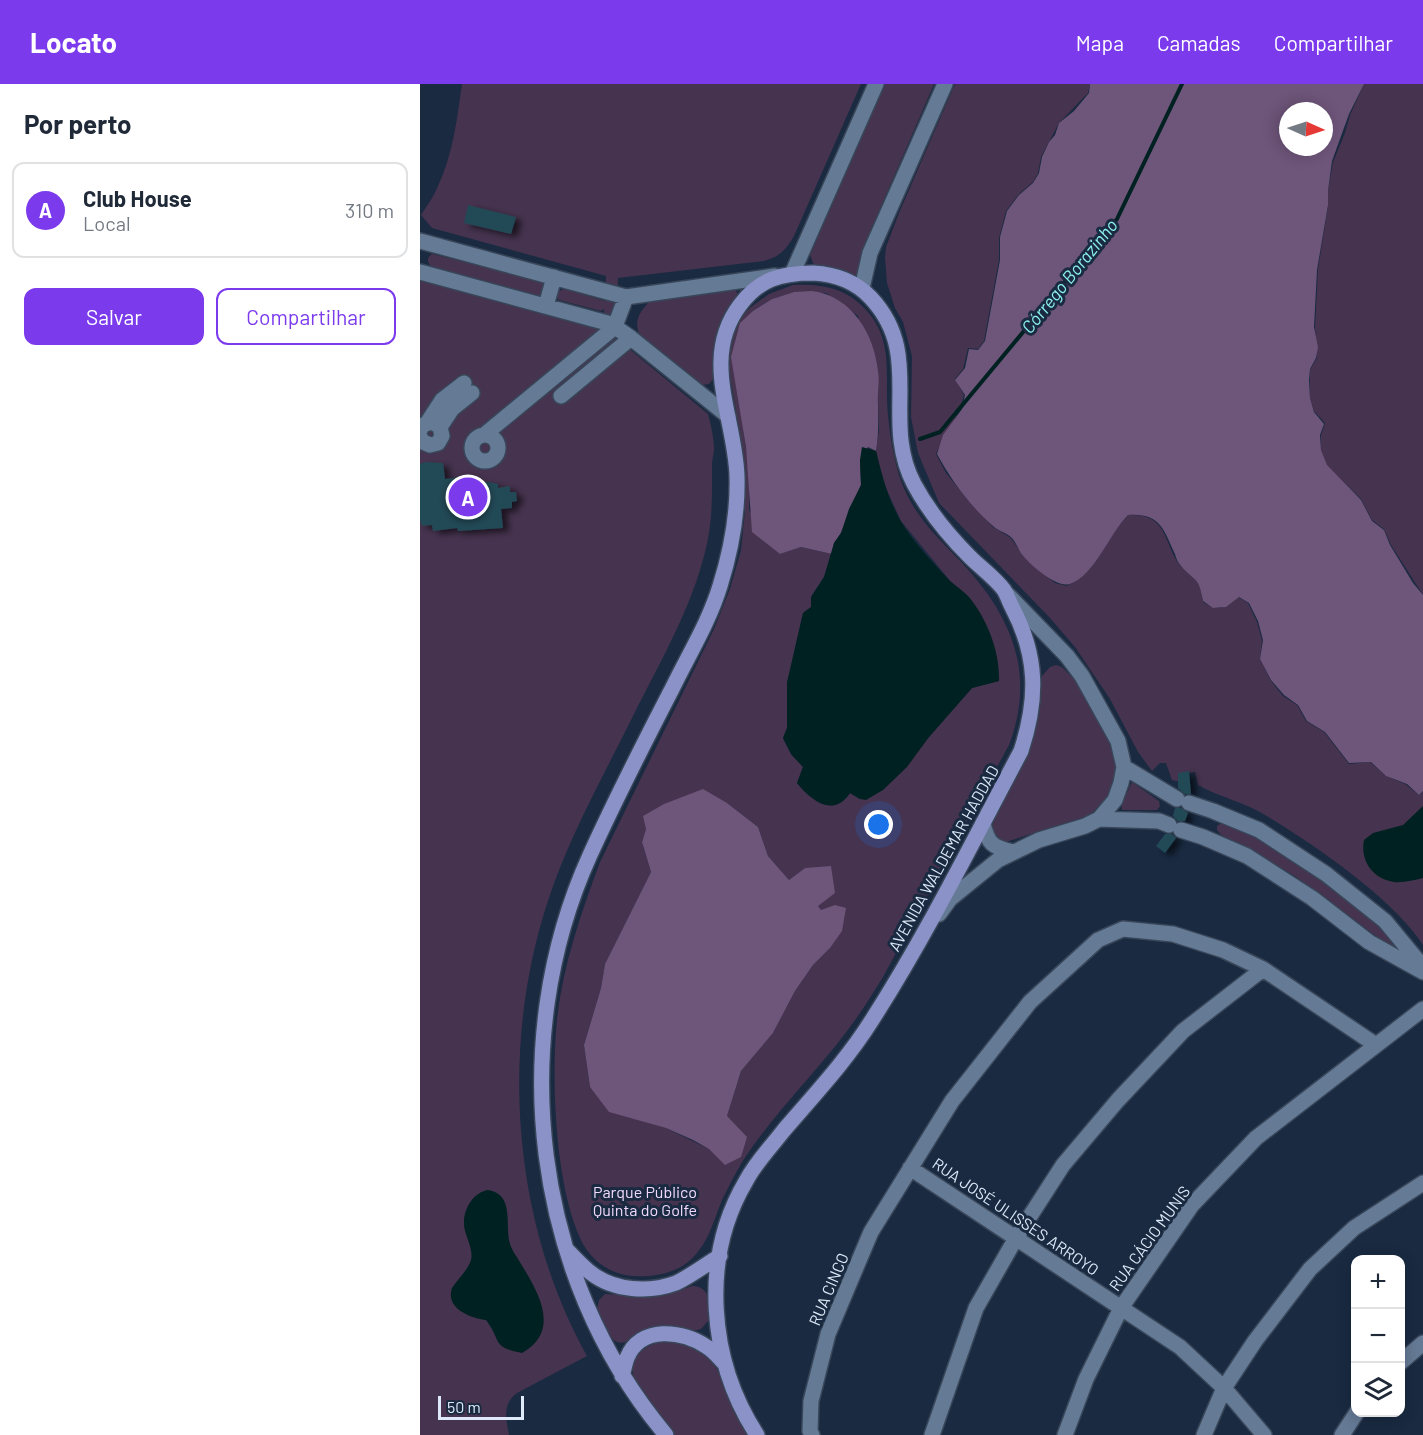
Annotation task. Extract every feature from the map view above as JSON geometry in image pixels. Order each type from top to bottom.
[{"type":"main road","name":"AVENIDA WALDEMAR HADDAD","points":[[666,1435],[622,1376],[582,1298],[565,1249],[548,1164],[541,1078],[542,1046],[550,985],[573,896],[589,856],[704,625],[720,586],[733,529],[736,497],[735,448],[720,380],[722,341],[735,310],[748,294],[767,280],[787,275],[830,275],[862,288],[891,325],[898,344],[900,365],[901,444],[910,476],[926,506],[943,529],[1004,591],[1019,620],[1026,640],[1033,666],[1034,688],[1028,730],[1021,751],[917,943],[871,1022],[847,1055],[760,1159],[745,1182],[727,1227],[720,1256],[716,1310],[718,1335],[724,1363],[744,1415],[757,1435]]},
{"type":"main road","points":[[565,1249],[591,1273],[607,1283],[639,1289],[657,1288],[675,1283],[720,1256]]},
{"type":"main road","points":[[622,1376],[627,1357],[635,1345],[647,1337],[664,1334],[677,1334],[708,1347],[724,1363]]},
{"type":"street","points":[[420,251],[420,240],[626,297],[787,275],[876,84]]},
{"type":"street","points":[[862,288],[870,253],[945,84]]},
{"type":"street","points":[[420,272],[615,326],[728,416]]},
{"type":"street","points":[[546,306],[554,277]]},
{"type":"street","points":[[510,439],[490,460],[482,460],[475,456],[472,448],[473,443],[480,436],[615,326],[626,297]]},
{"type":"street","points":[[561,396],[631,338]]},
{"type":"street","points":[[420,437],[427,444],[438,443],[442,436],[429,427],[442,400],[468,388]]},
{"type":"street","points":[[484,435],[496,441],[498,450]]},
{"type":"street","points":[[917,943],[950,899],[998,860],[1039,840],[1085,826],[1099,819],[1115,800],[1124,767],[1118,741],[1082,676],[1067,656],[1004,591]]},
{"type":"street","points":[[1124,767],[1178,799],[1259,830],[1326,874],[1386,921],[1423,967]]},
{"type":"street","points":[[1170,825],[1178,799]]},
{"type":"street","points":[[1203,837],[1213,811]]},
{"type":"street","points":[[1099,819],[1170,825],[1247,856],[1312,898],[1369,942],[1423,972]]},
{"type":"street","points":[[983,823],[990,844],[1013,852]]},
{"type":"street","name":"RUA CINCO","points":[[812,1435],[810,1431],[811,1401],[828,1334],[871,1232],[952,1101],[1030,1002],[1098,940],[1123,929],[1173,934],[1223,950],[1263,969],[1376,1045]]},
{"type":"street","points":[[932,1435],[976,1308],[1016,1238],[1063,1165],[1118,1100],[1184,1031],[1263,969]]},
{"type":"street","name":"RUA CÁCIO MUNIS","points":[[1065,1435],[1086,1379],[1121,1308],[1192,1205],[1256,1138],[1423,1009]]},
{"type":"street","points":[[1356,1033],[1360,1057]]},
{"type":"street","name":"RUA JOSÉ ULISSES ARROYO","points":[[910,1167],[1180,1347],[1224,1388],[1264,1435]]},
{"type":"street","points":[[1204,1435],[1224,1388],[1255,1341],[1310,1269],[1354,1228],[1423,1183]]},
{"type":"street","points":[[1405,1359],[1423,1342]]},
{"type":"street","points":[[1342,1435],[1354,1417]]},
{"type":"green space","points":[[462,84],[861,84],[794,236],[782,252],[764,261],[618,278],[616,338],[708,414],[714,449],[711,516],[700,570],[684,613],[564,858],[546,907],[532,962],[523,1020],[519,1078],[522,1136],[529,1194],[543,1250],[562,1304],[587,1356],[512,1397],[506,1412],[509,1435],[420,1435],[420,279],[604,329],[604,309],[601,311],[559,300],[557,297],[558,291],[565,289],[605,301],[606,276],[432,228],[421,215],[443,174],[454,136]]},
{"type":"green space","points":[[885,84],[934,84],[872,227],[861,275],[855,277],[814,265],[810,255]]},
{"type":"green space","points":[[955,84],[1090,84],[1088,93],[1059,123],[1041,157],[1038,173],[1033,182],[1019,194],[1006,211],[999,238],[999,260],[984,341],[978,349],[968,348],[963,369],[955,379],[964,395],[962,403],[936,454],[946,473],[993,527],[1011,538],[1024,557],[1055,583],[1067,586],[1077,580],[1094,563],[1128,515],[1140,515],[1150,518],[1162,529],[1178,563],[1197,582],[1203,602],[1221,608],[1238,597],[1248,603],[1262,640],[1260,659],[1271,681],[1283,696],[1297,705],[1306,721],[1324,732],[1349,764],[1370,762],[1386,776],[1405,784],[1419,795],[1423,792],[1423,945],[1410,927],[1373,891],[1328,856],[1284,827],[1257,810],[1198,785],[1195,772],[1181,774],[1181,782],[1172,780],[1166,763],[1160,763],[1152,771],[1138,752],[1110,699],[1075,647],[939,503],[918,453],[911,417],[912,356],[903,322],[895,308],[887,283],[885,258],[886,247],[899,213]]},
{"type":"green space","points":[[1364,84],[1423,84],[1423,595],[1391,545],[1384,529],[1372,520],[1361,499],[1326,465],[1321,450],[1321,435],[1325,423],[1314,411],[1310,398],[1310,370],[1317,358],[1315,327],[1318,269],[1328,206],[1328,191],[1333,162]]},
{"type":"green space","points":[[432,254],[542,281],[545,286],[544,293],[537,297],[436,270],[428,262]]},
{"type":"green space","name":"Parque Público Quinta do Golfe","points":[[793,285],[814,285],[833,289],[859,303],[876,323],[885,348],[889,423],[894,457],[901,481],[906,494],[920,516],[980,584],[1006,626],[1019,671],[1020,694],[1017,719],[1009,745],[883,977],[843,1036],[775,1118],[741,1164],[722,1200],[708,1236],[698,1252],[684,1265],[672,1271],[652,1276],[624,1275],[608,1269],[594,1259],[584,1246],[565,1189],[555,1100],[557,1019],[574,939],[600,862],[714,629],[730,589],[741,550],[745,511],[745,478],[727,357],[737,321],[769,294]],"holes":[[[794,292],[826,293],[858,316],[878,402],[879,430],[876,451],[883,482],[901,521],[951,582],[968,597],[982,620],[992,639],[998,681],[972,688],[929,737],[860,799],[850,793],[844,800],[830,805],[823,804],[809,796],[797,783],[803,767],[791,754],[783,738],[787,728],[787,683],[803,613],[811,607],[811,597],[824,577],[832,554],[801,547],[780,554],[749,510],[750,477],[742,420],[753,311],[772,299]],[[727,803],[758,827],[768,856],[789,880],[805,868],[821,910],[830,948],[813,965],[795,991],[773,1033],[741,1071],[727,1116],[709,1149],[666,1128],[639,1119],[590,1087],[584,1045],[601,988],[605,964],[651,872],[642,842],[646,829]]]},
{"type":"green space","points":[[734,288],[738,294],[719,328],[714,350],[713,379],[709,384],[702,385],[658,352],[639,333],[638,319],[651,300]]},
{"type":"green space","points":[[1056,665],[1062,667],[1076,681],[1112,745],[1117,770],[1110,794],[1090,815],[1006,842],[992,832],[994,816],[1031,745],[1036,726],[1042,676],[1050,667]]},
{"type":"green space","points":[[1132,782],[1159,801],[1160,806],[1157,810],[1122,810],[1122,804]]},
{"type":"green space","points":[[1223,822],[1267,843],[1307,868],[1377,921],[1406,958],[1295,876],[1222,836],[1217,826]]},
{"type":"green space","points":[[692,1286],[703,1289],[709,1303],[708,1321],[697,1330],[656,1328],[644,1331],[623,1343],[617,1342],[608,1334],[597,1309],[599,1300],[605,1294],[651,1296],[668,1294]]},
{"type":"green space","points":[[660,1342],[682,1344],[699,1350],[710,1360],[719,1372],[738,1418],[748,1435],[675,1435],[634,1379],[635,1359],[647,1347]]},
{"type":"shaded area","points":[[1090,84],[1364,84],[1349,114],[1332,161],[1328,205],[1317,270],[1314,327],[1318,347],[1316,358],[1310,369],[1310,398],[1314,412],[1324,424],[1320,435],[1321,450],[1327,465],[1361,500],[1372,521],[1384,530],[1390,545],[1423,595],[1423,791],[1419,795],[1407,784],[1386,776],[1371,762],[1349,763],[1325,732],[1307,721],[1298,705],[1284,695],[1271,680],[1260,659],[1263,640],[1258,621],[1249,603],[1239,597],[1226,607],[1213,608],[1203,601],[1198,583],[1179,563],[1163,530],[1154,520],[1139,515],[1128,515],[1087,572],[1070,584],[1059,583],[1045,576],[1033,566],[1022,555],[1012,538],[995,528],[977,510],[955,483],[937,454],[943,435],[962,409],[965,395],[955,380],[965,368],[969,349],[978,350],[985,341],[1000,260],[1000,237],[1007,211],[1019,195],[1033,183],[1039,173],[1042,157],[1059,123],[1074,111],[1089,93]]},
{"type":"shaded area","points":[[812,291],[839,300],[858,319],[872,344],[879,375],[877,445],[876,451],[868,447],[860,460],[861,485],[841,533],[834,543],[832,554],[801,547],[780,554],[752,532],[746,447],[731,357],[740,323],[753,311],[772,299],[794,292]]},
{"type":"shaded area","points":[[862,447],[876,451],[892,504],[911,536],[950,581],[968,596],[981,614],[995,647],[999,681],[972,688],[929,737],[907,767],[883,790],[866,800],[850,793],[837,805],[830,806],[816,801],[797,783],[803,767],[791,754],[783,738],[787,728],[787,683],[803,613],[811,607],[811,597],[824,577],[834,543],[841,533],[849,509],[861,485]]},
{"type":"shaded area","points":[[703,789],[727,803],[758,827],[768,856],[789,880],[805,868],[831,866],[835,893],[818,906],[821,910],[835,905],[846,908],[842,931],[830,948],[813,965],[795,991],[773,1033],[741,1071],[727,1116],[747,1137],[741,1157],[725,1165],[709,1149],[693,1140],[666,1128],[609,1112],[590,1087],[584,1045],[601,988],[605,964],[651,872],[642,842],[646,829],[643,816],[664,804]]},
{"type":"shaded area","points":[[1423,806],[1423,878],[1397,882],[1379,877],[1366,861],[1364,840],[1373,833],[1403,825]]},
{"type":"shaded area","points":[[488,1190],[496,1193],[505,1203],[510,1244],[540,1299],[543,1311],[544,1323],[541,1334],[534,1344],[522,1353],[501,1345],[486,1320],[460,1311],[452,1301],[452,1288],[470,1264],[472,1255],[464,1227],[464,1217],[474,1197]]},
{"type":"building","points":[[468,205],[516,217],[511,234],[464,223]]},
{"type":"building","points":[[443,463],[445,479],[461,477],[462,491],[478,483],[498,484],[498,488],[510,486],[510,492],[516,492],[517,501],[512,502],[512,508],[501,509],[503,528],[458,531],[457,528],[433,531],[432,525],[422,526],[420,464]]},
{"type":"building","points":[[1189,771],[1191,794],[1185,794],[1178,788],[1178,773]]},
{"type":"building","points":[[1175,808],[1181,808],[1188,813],[1185,821],[1178,821],[1173,816]]},
{"type":"building","points":[[1165,834],[1172,834],[1176,838],[1165,853],[1156,846]]},
{"type":"waterway","name":"Córrego Borazinho","points":[[920,439],[940,432],[1117,219],[1182,84]]},
{"type":"place","name":"Club House","points":[[468,497]]}]
